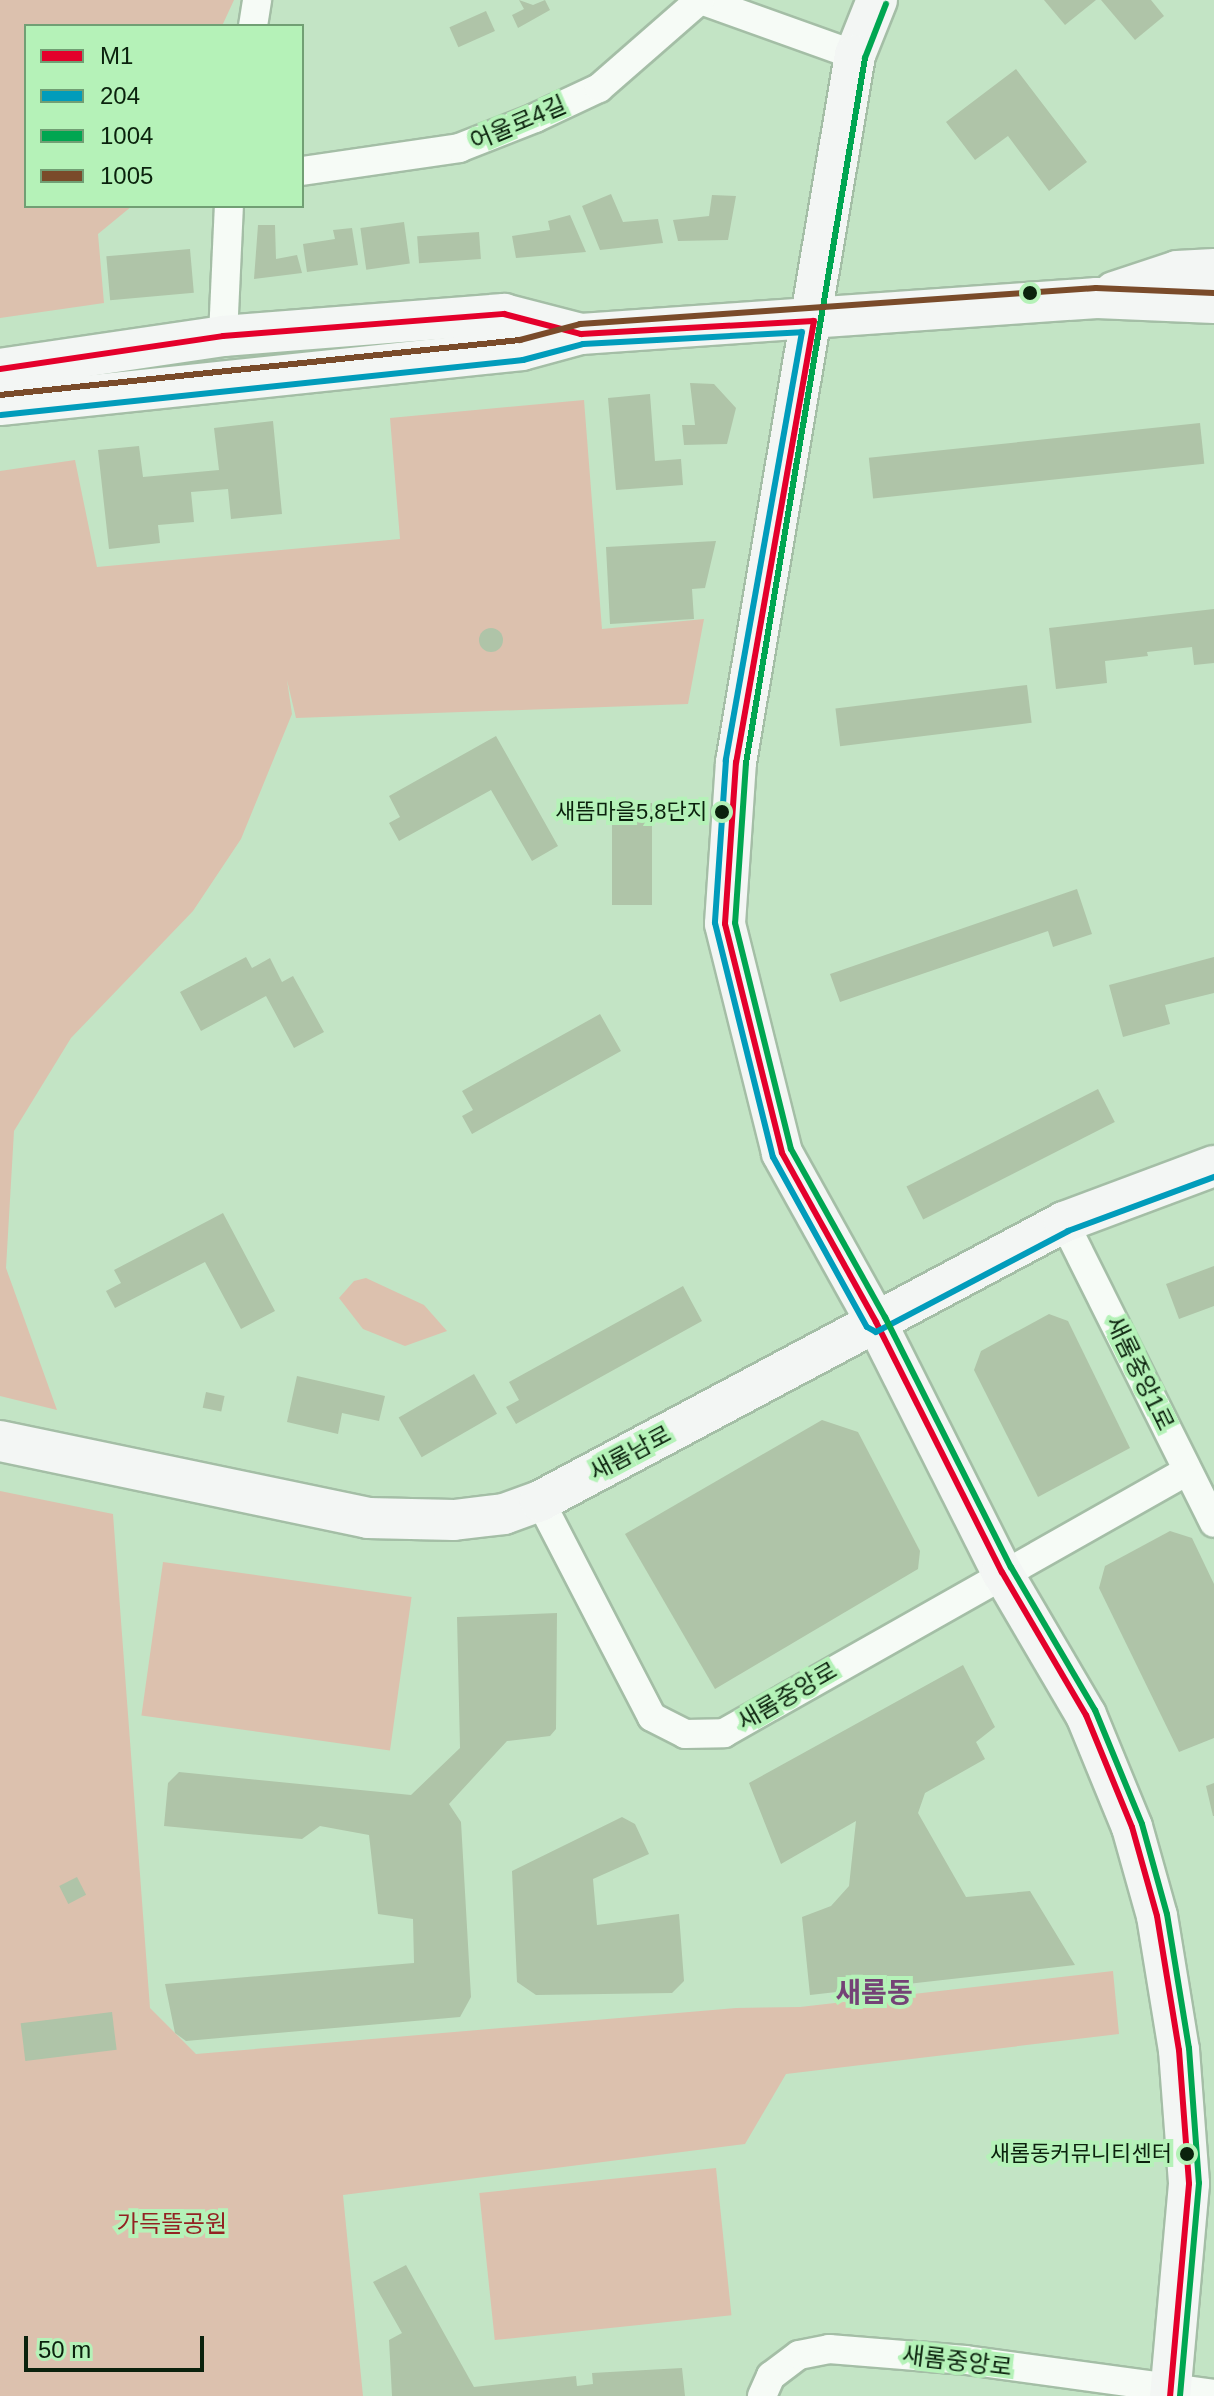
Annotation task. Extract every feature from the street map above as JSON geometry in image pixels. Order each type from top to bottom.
[{"type":"street","points":[[253,24],[257,0]]},
{"type":"street","name":"어울로4길","points":[[304,171],[459,148],[535,118],[599,88],[700,0],[855,55]]},
{"type":"street","points":[[877,0],[855,55],[814,321],[736,762],[725,924],[782,1153],[876,1322],[1002,1572],[1086,1715],[1132,1827],[1157,1916],[1179,2050],[1189,2184],[1171,2394]]},
{"type":"street","points":[[223,336],[229,208]]},
{"type":"street","points":[[1097,298],[1177,271],[1214,269]]},
{"type":"street","points":[[0,405],[522,350],[581,334],[814,321],[1097,298],[1214,303]]},
{"type":"street","points":[[0,369],[223,336],[504,314],[581,334]]},
{"type":"street","name":"새롬남로","points":[[0,1441],[368,1518],[454,1520],[504,1514],[540,1501],[1064,1222],[1214,1166]]},
{"type":"street","name":"새롬중앙1로","points":[[1064,1222],[1214,1523]]},
{"type":"street","name":"새롬중앙로","points":[[540,1501],[652,1717],[685,1734],[724,1733],[1002,1572],[1187,1471]]},
{"type":"street","name":"새롬중앙로","points":[[762,2396],[771,2376],[799,2355],[829,2349],[966,2360],[1171,2394],[1214,2394]]},
{"type":"green space","points":[[0,0],[234,0],[223,24],[24,24],[24,208],[130,208],[98,234],[104,303],[0,318]]},
{"type":"green space","points":[[584,400],[602,629],[704,619],[688,704],[296,718],[287,680],[292,714],[241,839],[193,911],[71,1038],[14,1131],[6,1268],[57,1410],[0,1396],[0,471],[75,460],[97,567],[400,539],[390,418]]},
{"type":"green space","points":[[366,1278],[424,1305],[447,1331],[405,1346],[363,1329],[339,1298],[354,1281]]},
{"type":"green space","name":"가득뜰공원","points":[[0,1491],[113,1514],[150,2008],[196,2054],[736,2008],[800,2007],[1113,1971],[1119,2034],[786,2074],[745,2144],[343,2195],[363,2396],[0,2396]]},
{"type":"green space","points":[[163,1562],[412,1597],[390,1750],[141,1715]]},
{"type":"green space","points":[[716,2168],[731,2315],[495,2340],[479,2193]]},
{"type":"building","points":[[519,0],[533,5],[545,0],[550,10],[518,28],[512,15],[524,9]]},
{"type":"building","points":[[1044,0],[1096,0],[1065,25]]},
{"type":"building","points":[[1101,0],[1151,0],[1164,16],[1135,40]]},
{"type":"building","points":[[486,11],[495,31],[458,47],[449,27]]},
{"type":"building","points":[[1016,69],[1087,162],[1049,191],[1008,136],[975,160],[946,122]]},
{"type":"building","points":[[611,194],[623,222],[658,219],[663,243],[600,250],[582,206]]},
{"type":"building","points":[[712,195],[736,196],[728,240],[678,241],[673,220],[709,216]]},
{"type":"building","points":[[570,215],[586,252],[516,258],[512,236],[550,230],[548,221]]},
{"type":"building","points":[[404,222],[410,264],[366,270],[360,228]]},
{"type":"building","points":[[258,225],[275,225],[276,259],[297,255],[302,273],[254,279]]},
{"type":"building","points":[[352,228],[358,265],[307,272],[303,244],[335,239],[333,230]]},
{"type":"building","points":[[479,232],[481,259],[419,263],[417,236]]},
{"type":"building","points":[[190,249],[194,293],[110,300],[106,256]]},
{"type":"building","points":[[690,383],[714,384],[736,408],[727,444],[684,445],[682,425],[695,425]]},
{"type":"building","points":[[650,394],[655,461],[681,459],[683,485],[616,490],[608,398]]},
{"type":"building","points":[[273,421],[282,514],[231,519],[228,489],[191,492],[194,522],[158,525],[160,543],[109,549],[98,450],[139,446],[143,477],[219,470],[214,428]]},
{"type":"building","points":[[1200,423],[1204,464],[873,499],[869,458]]},
{"type":"building","points":[[716,541],[705,588],[692,589],[694,619],[610,624],[606,547]]},
{"type":"building","points":[[1214,609],[1214,663],[1194,665],[1192,647],[1147,652],[1148,656],[1105,661],[1107,683],[1056,689],[1049,628]]},
{"type":"building","points":[[491,628],[499,632],[503,640],[499,648],[491,652],[483,648],[479,640],[483,632]]},
{"type":"building","points":[[1027,685],[1032,723],[840,746],[835,709]]},
{"type":"building","points":[[496,736],[558,846],[532,861],[491,790],[399,841],[389,823],[400,817],[389,796]]},
{"type":"building","points":[[612,803],[652,803],[652,905],[612,905]]},
{"type":"building","points":[[1077,889],[1092,934],[1053,947],[1048,931],[840,1002],[830,974]]},
{"type":"building","points":[[246,957],[252,968],[270,958],[282,982],[293,976],[324,1032],[294,1048],[266,996],[201,1031],[180,992]]},
{"type":"building","points":[[1214,957],[1214,993],[1165,1005],[1170,1024],[1123,1037],[1109,985]]},
{"type":"building","points":[[600,1014],[621,1051],[472,1134],[462,1116],[473,1110],[462,1091]]},
{"type":"building","points":[[1098,1089],[1115,1122],[923,1220],[906,1187]]},
{"type":"building","points":[[223,1213],[275,1311],[241,1329],[205,1262],[115,1308],[106,1291],[121,1283],[114,1270]]},
{"type":"building","points":[[1214,1266],[1214,1306],[1179,1319],[1166,1284]]},
{"type":"building","points":[[683,1286],[702,1321],[516,1424],[506,1407],[519,1400],[509,1382]]},
{"type":"building","points":[[1049,1314],[1068,1321],[1130,1448],[1038,1497],[974,1370],[981,1351]]},
{"type":"building","points":[[474,1374],[497,1414],[422,1457],[399,1418]]},
{"type":"building","points":[[297,1376],[385,1396],[379,1421],[342,1413],[338,1434],[287,1422]]},
{"type":"building","points":[[206,1392],[225,1396],[221,1412],[203,1408]]},
{"type":"building","points":[[822,1420],[858,1432],[920,1551],[918,1569],[715,1689],[625,1534]]},
{"type":"building","points":[[1170,1531],[1192,1538],[1214,1584],[1214,1738],[1179,1752],[1099,1588],[1105,1566]]},
{"type":"building","points":[[557,1613],[556,1729],[550,1736],[507,1741],[449,1804],[461,1822],[471,1997],[460,2017],[186,2041],[175,2033],[165,1984],[414,1963],[413,1919],[378,1914],[369,1835],[320,1826],[302,1839],[164,1826],[168,1783],[179,1772],[411,1795],[460,1748],[457,1617]]},
{"type":"building","points":[[963,1665],[995,1727],[976,1742],[985,1759],[925,1793],[918,1813],[966,1897],[1030,1891],[1075,1965],[810,1995],[802,1917],[831,1906],[849,1886],[856,1821],[781,1864],[749,1783]]},
{"type":"building","points":[[1214,1783],[1214,1816],[1213,1816],[1206,1786]]},
{"type":"building","points":[[622,1817],[635,1824],[649,1854],[593,1879],[597,1925],[679,1914],[684,1981],[672,1993],[536,1995],[517,1982],[512,1871]]},
{"type":"building","points":[[77,1877],[86,1895],[68,1904],[59,1886]]},
{"type":"building","points":[[112,2012],[117,2050],[25,2061],[21,2023]]},
{"type":"building","points":[[406,2265],[474,2387],[576,2376],[577,2386],[593,2384],[592,2373],[682,2368],[685,2396],[392,2396],[389,2340],[402,2333],[373,2282]]},
{"type":"transit line","name":"1004","points":[[886,4],[865,58],[746,763],[735,923],[791,1149],[885,1317],[1011,1567],[1095,1710],[1142,1824],[1167,1914],[1189,2048],[1199,2183],[1180,2396]]},
{"type":"transit line","name":"1005","points":[[0,395],[520,340],[580,324],[1096,288],[1214,293]]},
{"type":"transit line","name":"M1","points":[[0,369],[223,336],[504,314],[581,334],[814,321]]},
{"type":"transit line","name":"M1","points":[[814,321],[736,762],[725,924],[782,1153],[876,1322],[1002,1572],[1086,1715],[1132,1827],[1157,1916],[1179,2050],[1189,2184],[1170,2396]]},
{"type":"transit line","name":"204","points":[[1,415],[523,360],[583,344],[802,332],[726,760],[715,923],[773,1157],[867,1327],[876,1332],[1068,1231],[1214,1177]]},
{"type":"place","name":"새뜸마을5,8단지","points":[[722,812]]},
{"type":"place","name":"새롬동커뮤니티센터","points":[[1187,2154]]},
{"type":"district","name":"새롬동","points":[[874,1993]]}]
